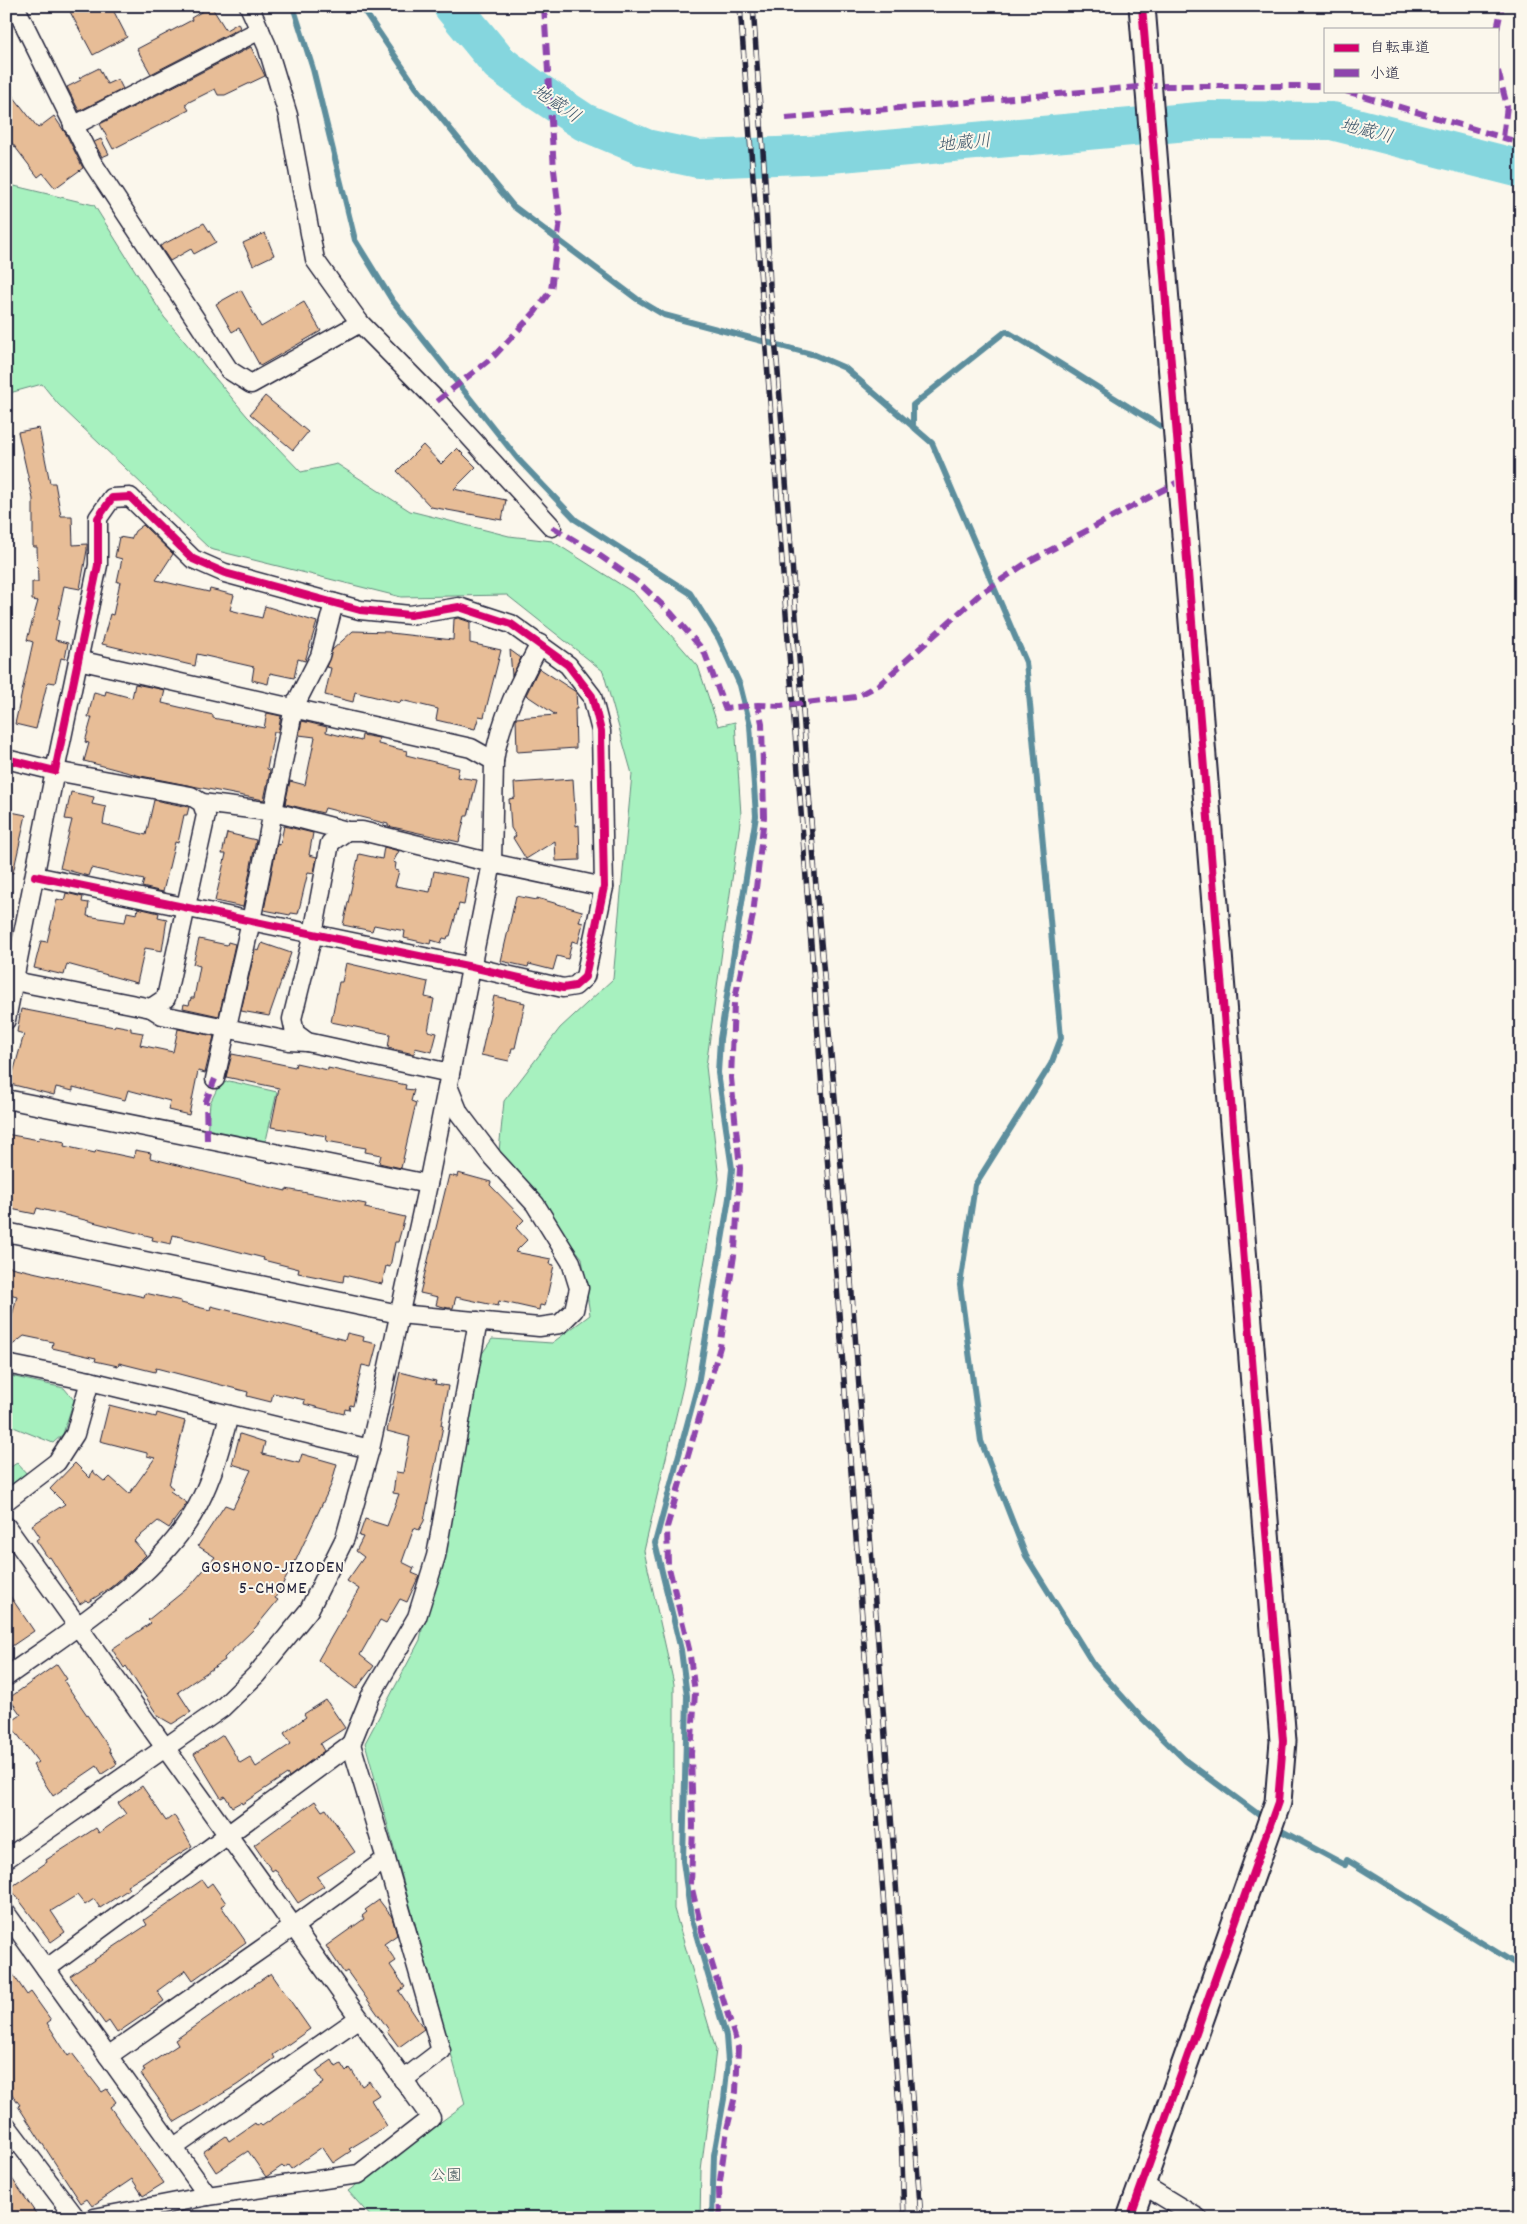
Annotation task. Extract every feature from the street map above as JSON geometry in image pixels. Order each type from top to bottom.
[{"type":"street","points":[[15,6],[72,126],[92,162],[230,370],[251,384],[360,323]]},
{"type":"street","points":[[249,6],[267,46],[288,115],[315,260],[360,323],[437,401],[552,527]]},
{"type":"street","points":[[1130,2218],[1278,1802],[1282,1741],[1142,6]]},
{"type":"street","points":[[72,126],[260,30]]},
{"type":"street","points":[[6,1020],[55,771],[98,565],[98,518],[112,498],[130,497],[193,559],[225,573],[360,610],[410,615],[459,607],[511,624],[568,664],[592,696],[602,731],[604,887],[585,977],[575,986],[563,988],[472,967],[35,876]]},
{"type":"street","points":[[215,1079],[251,921],[294,707],[320,656],[334,603]]},
{"type":"street","points":[[6,1859],[222,1708],[256,1675],[309,1610],[345,1538],[370,1449],[428,1184],[492,863],[494,762],[497,740],[517,686],[540,644]]},
{"type":"street","points":[[78,660],[461,745],[471,748],[494,762]]},
{"type":"street","points":[[6,759],[55,771],[191,796],[202,803],[274,812],[347,831],[362,831],[492,863],[604,887]]},
{"type":"street","points":[[151,1008],[166,998],[206,815],[202,803]]},
{"type":"street","points":[[307,1042],[295,1033],[292,1019],[313,934],[330,843],[347,831]]},
{"type":"street","points":[[14,981],[151,1008],[162,1014],[226,1028],[289,1041],[307,1042],[449,1079]]},
{"type":"street","points":[[6,1232],[399,1314],[539,1327],[560,1324],[574,1310],[579,1288],[571,1262],[535,1204],[492,1158],[458,1114],[449,1079]]},
{"type":"street","points":[[6,1099],[428,1184]]},
{"type":"street","points":[[46,1969],[352,1744],[370,1697],[417,1617],[436,1556],[478,1321]]},
{"type":"street","points":[[6,1364],[90,1381],[370,1449]]},
{"type":"street","points":[[6,1501],[57,1462],[75,1434],[90,1381]]},
{"type":"street","points":[[6,1676],[77,1626],[136,1580],[173,1543],[198,1506],[215,1466],[229,1414]]},
{"type":"street","points":[[6,1526],[431,2118],[358,2174],[208,2196],[94,2218]]},
{"type":"street","points":[[352,1744],[441,2051],[402,2080]]},
{"type":"street","points":[[108,2056],[293,1927],[386,1859]]},
{"type":"street","points":[[6,1913],[208,2196]]},
{"type":"street","points":[[174,2148],[358,2018]]},
{"type":"street","points":[[8,2130],[76,2218]]},
{"type":"street","points":[[1142,2184],[1198,2218]]},
{"type":"green space","name":"公園","points":[[6,184],[94,205],[164,317],[247,416],[301,472],[337,464],[410,511],[509,536],[552,541],[634,593],[698,666],[718,726],[735,722],[741,815],[706,1066],[719,1179],[683,1386],[644,1551],[674,1684],[674,1909],[716,2050],[701,2171],[700,2218],[372,2218],[348,2191],[465,2104],[365,1743],[420,1640],[471,1370],[492,1339],[552,1343],[590,1315],[582,1258],[499,1151],[504,1101],[560,1028],[613,979],[632,774],[603,671],[507,595],[401,597],[210,549],[58,404],[42,384],[6,394]]},
{"type":"green space","points":[[229,1081],[277,1092],[265,1145],[207,1133],[210,1103],[219,1085]]},
{"type":"green space","points":[[6,1375],[64,1388],[74,1400],[63,1434],[53,1443],[6,1424]]},
{"type":"green space","points":[[17,1463],[28,1475],[6,1491],[6,1470]]},
{"type":"building","points":[[67,6],[111,6],[127,37],[93,55]]},
{"type":"building","points":[[211,6],[226,30],[238,23],[240,28],[151,74],[137,49],[192,20],[191,18]]},
{"type":"building","points":[[251,47],[265,76],[225,95],[218,95],[215,89],[185,104],[189,110],[113,149],[100,124]]},
{"type":"building","points":[[99,68],[107,84],[118,79],[123,89],[79,111],[67,87],[81,80],[79,78]]},
{"type":"building","points":[[6,87],[38,128],[54,116],[66,134],[83,168],[55,188],[43,173],[38,177],[6,135]]},
{"type":"building","points":[[101,139],[109,154],[102,157],[94,142]]},
{"type":"building","points":[[204,223],[216,242],[194,254],[191,249],[170,261],[160,246]]},
{"type":"building","points":[[265,233],[274,255],[253,265],[243,243]]},
{"type":"building","points":[[241,290],[261,327],[304,302],[321,331],[260,366],[239,328],[232,332],[216,304]]},
{"type":"building","points":[[265,396],[308,432],[293,450],[250,414]]},
{"type":"building","points":[[39,428],[50,483],[55,483],[61,516],[72,516],[73,545],[87,544],[87,550],[80,589],[64,586],[55,640],[68,643],[65,659],[61,658],[55,683],[49,682],[47,684],[36,729],[15,724],[33,642],[27,640],[38,601],[32,600],[32,582],[38,582],[37,547],[33,547],[33,499],[18,432]]},
{"type":"building","points":[[423,445],[441,464],[457,448],[476,467],[454,489],[506,500],[502,520],[431,507],[397,471]]},
{"type":"building","points":[[143,525],[173,554],[156,580],[209,592],[210,589],[234,595],[230,610],[262,618],[265,606],[317,622],[305,661],[298,659],[294,678],[270,673],[268,684],[252,680],[254,667],[197,654],[195,666],[102,644],[110,614],[113,615],[120,582],[117,582],[122,559],[115,557],[119,537],[131,539],[135,531]]},
{"type":"building","points":[[458,618],[470,622],[470,643],[501,650],[484,717],[479,716],[475,729],[436,720],[438,709],[401,700],[400,703],[355,692],[353,702],[325,695],[331,668],[326,667],[332,650],[353,631],[390,632],[453,640],[454,619]]},
{"type":"building","points":[[510,650],[521,658],[512,676]]},
{"type":"building","points":[[539,668],[576,692],[576,748],[517,752],[516,718],[556,715],[526,695]]},
{"type":"building","points":[[135,684],[165,690],[162,703],[213,715],[213,718],[264,728],[267,713],[281,716],[278,732],[274,732],[267,769],[270,770],[264,800],[141,776],[84,761],[89,743],[85,742],[92,717],[88,717],[94,692],[105,695],[106,691],[132,698]]},
{"type":"building","points":[[302,721],[327,727],[326,732],[361,741],[362,735],[379,738],[378,744],[407,751],[406,755],[459,768],[457,777],[477,780],[459,842],[388,826],[388,824],[325,808],[323,813],[285,804],[290,781],[305,785],[315,737],[299,735]]},
{"type":"building","points":[[573,779],[576,826],[579,825],[580,860],[556,861],[555,841],[526,859],[513,838],[516,836],[511,828],[509,799],[515,798],[514,783]]},
{"type":"building","points":[[71,792],[94,797],[92,804],[106,807],[103,824],[146,835],[154,800],[189,807],[187,815],[184,815],[178,843],[175,842],[163,892],[142,887],[144,880],[91,868],[88,876],[60,868],[72,820],[65,819]]},
{"type":"building","points":[[6,811],[26,815],[13,873],[6,872]]},
{"type":"building","points":[[284,826],[313,833],[309,855],[317,857],[314,873],[308,872],[298,914],[291,913],[290,915],[264,910],[277,844],[280,845]]},
{"type":"building","points":[[227,833],[256,840],[243,907],[215,901],[226,854],[222,854]]},
{"type":"building","points":[[384,847],[399,851],[393,862],[396,863],[395,870],[399,871],[395,886],[430,892],[434,871],[469,878],[464,905],[459,904],[450,936],[447,939],[443,938],[441,943],[431,940],[430,944],[404,938],[405,931],[374,925],[372,931],[343,925],[359,854],[382,859]]},
{"type":"building","points":[[66,893],[83,897],[82,902],[89,903],[87,916],[125,922],[127,912],[137,914],[138,908],[159,913],[158,917],[167,919],[162,951],[145,948],[137,983],[67,964],[64,975],[34,968],[41,941],[47,942],[57,899],[64,901]]},
{"type":"building","points":[[516,896],[537,900],[537,898],[582,911],[579,922],[583,923],[578,943],[572,941],[568,959],[557,956],[553,970],[529,964],[528,967],[501,961]]},
{"type":"building","points":[[199,939],[227,945],[228,942],[235,944],[219,1016],[183,1008],[184,1004],[189,1005],[191,998],[194,998],[200,966],[193,964]]},
{"type":"building","points":[[262,943],[291,953],[269,1016],[241,1011],[255,950],[259,951]]},
{"type":"building","points":[[346,963],[428,982],[425,997],[434,999],[428,1031],[437,1033],[432,1052],[415,1048],[414,1054],[388,1048],[390,1034],[331,1022],[339,982],[342,982]]},
{"type":"building","points":[[494,996],[525,1003],[515,1048],[512,1048],[509,1061],[481,1055]]},
{"type":"building","points":[[21,1009],[114,1027],[115,1025],[131,1028],[131,1031],[143,1033],[140,1045],[173,1052],[178,1029],[214,1036],[205,1073],[198,1071],[189,1115],[168,1110],[170,1101],[128,1090],[125,1100],[73,1087],[73,1091],[56,1087],[54,1095],[10,1084],[24,1034],[17,1032]]},
{"type":"building","points":[[232,1054],[295,1067],[296,1063],[328,1070],[328,1068],[406,1085],[405,1089],[414,1090],[411,1101],[416,1103],[401,1168],[379,1163],[381,1155],[365,1152],[366,1148],[326,1141],[327,1136],[271,1127],[279,1088],[226,1077]]},
{"type":"building","points":[[6,1134],[39,1140],[40,1137],[65,1142],[64,1146],[95,1153],[96,1150],[134,1158],[135,1150],[151,1153],[150,1158],[209,1173],[286,1191],[286,1189],[366,1204],[365,1208],[405,1217],[398,1242],[395,1242],[390,1267],[386,1266],[382,1284],[344,1275],[343,1282],[298,1273],[299,1269],[263,1260],[264,1258],[173,1235],[171,1244],[152,1240],[153,1237],[37,1208],[35,1214],[6,1208]]},
{"type":"building","points":[[458,1173],[491,1182],[490,1185],[524,1220],[516,1228],[527,1240],[515,1252],[551,1259],[550,1264],[554,1265],[545,1306],[540,1305],[539,1310],[499,1301],[498,1306],[456,1297],[453,1308],[448,1308],[436,1305],[438,1297],[420,1293],[449,1175],[457,1177]]},
{"type":"building","points":[[6,1266],[144,1297],[145,1293],[210,1310],[211,1306],[345,1340],[347,1333],[364,1337],[363,1341],[377,1344],[371,1367],[362,1365],[353,1406],[350,1405],[349,1410],[345,1409],[344,1414],[304,1404],[305,1400],[273,1393],[271,1402],[247,1396],[248,1392],[156,1368],[155,1372],[119,1363],[118,1366],[95,1361],[96,1358],[52,1348],[53,1342],[24,1336],[6,1350],[6,1340],[17,1296],[6,1293]]},
{"type":"building","points":[[400,1372],[436,1381],[435,1384],[448,1386],[441,1425],[443,1426],[424,1521],[419,1530],[414,1528],[402,1562],[414,1568],[412,1573],[419,1576],[407,1602],[400,1599],[386,1623],[380,1620],[360,1655],[374,1666],[356,1689],[318,1660],[359,1589],[347,1581],[364,1557],[356,1551],[363,1537],[359,1536],[365,1519],[387,1526],[399,1494],[393,1493],[396,1472],[403,1473],[410,1437],[387,1431]]},
{"type":"building","points":[[109,1405],[156,1417],[157,1413],[185,1421],[169,1485],[173,1488],[170,1491],[187,1503],[169,1528],[158,1521],[134,1541],[146,1555],[131,1570],[110,1588],[88,1602],[86,1600],[80,1604],[50,1557],[48,1558],[36,1540],[40,1537],[32,1525],[65,1504],[50,1489],[75,1463],[90,1478],[92,1471],[105,1482],[110,1477],[129,1494],[155,1458],[147,1456],[147,1453],[100,1441]]},
{"type":"building","points":[[240,1434],[265,1442],[262,1454],[299,1463],[302,1454],[337,1464],[331,1485],[296,1560],[275,1598],[278,1600],[255,1628],[224,1658],[225,1660],[178,1692],[191,1712],[172,1724],[158,1716],[126,1666],[124,1668],[112,1649],[151,1623],[148,1620],[189,1587],[215,1557],[198,1546],[225,1505],[233,1508],[251,1470],[232,1464]]},
{"type":"building","points":[[6,1590],[34,1631],[6,1650]]},
{"type":"building","points":[[57,1664],[67,1679],[64,1681],[110,1749],[117,1764],[102,1774],[97,1766],[53,1796],[33,1765],[38,1762],[9,1723],[21,1715],[9,1698]]},
{"type":"building","points":[[326,1700],[345,1728],[320,1744],[324,1751],[289,1777],[287,1774],[242,1804],[241,1802],[232,1807],[225,1796],[221,1798],[194,1754],[223,1735],[240,1763],[250,1757],[256,1767],[291,1744],[284,1733],[306,1717],[304,1714]]},
{"type":"building","points":[[142,1786],[166,1821],[174,1815],[192,1846],[127,1886],[129,1889],[100,1908],[94,1899],[85,1905],[77,1895],[51,1911],[65,1932],[51,1942],[10,1888],[47,1862],[46,1860],[96,1828],[99,1833],[126,1814],[118,1803]]},
{"type":"building","points":[[315,1801],[322,1811],[326,1809],[355,1852],[317,1877],[324,1886],[298,1903],[275,1869],[272,1871],[254,1845]]},
{"type":"building","points":[[202,1880],[207,1887],[212,1883],[226,1903],[221,1906],[246,1942],[193,1980],[186,1970],[157,1991],[164,2001],[117,2033],[109,2021],[105,2024],[70,1976],[147,1925],[144,1920]]},
{"type":"building","points":[[379,1900],[392,1917],[397,1935],[384,1944],[396,1961],[390,1965],[405,1987],[399,1991],[424,2029],[399,2047],[347,1971],[344,1973],[326,1946],[364,1919],[362,1916],[367,1912],[365,1910]]},
{"type":"building","points":[[6,1964],[27,1995],[31,1992],[51,2020],[47,2023],[68,2056],[72,2053],[102,2092],[107,2089],[116,2102],[110,2107],[164,2183],[143,2196],[132,2179],[92,2206],[87,2199],[81,2203],[18,2106],[20,2105],[6,2086]]},
{"type":"building","points":[[271,1973],[310,2029],[273,2055],[275,2058],[237,2085],[175,2122],[141,2074],[145,2071],[143,2068],[178,2045],[175,2040]]},
{"type":"building","points":[[332,2060],[336,2067],[341,2064],[346,2072],[350,2068],[362,2086],[369,2081],[379,2095],[371,2100],[387,2126],[349,2149],[351,2151],[333,2163],[322,2147],[291,2169],[288,2165],[284,2168],[282,2166],[266,2177],[248,2151],[216,2172],[203,2152],[226,2136],[229,2141],[255,2123],[257,2126],[260,2124],[262,2126],[324,2083],[316,2071]]},
{"type":"building","points":[[6,2170],[22,2193],[39,2218],[6,2218]]},
{"type":"waterway","points":[[293,6],[313,69],[355,240],[392,300],[518,459],[576,520],[690,593],[719,639],[740,685],[750,725],[756,816],[720,1039],[718,1073],[732,1169],[729,1198],[698,1384],[655,1543],[681,1650],[687,1696],[683,1861],[691,1917],[726,2036],[728,2062],[724,2099],[714,2155],[712,2218]]},
{"type":"waterway","points":[[361,6],[416,87],[513,206],[637,299],[664,315],[815,355],[845,368],[932,443],[1026,662],[1061,1038],[1051,1064],[975,1185],[960,1285],[981,1441],[1026,1556],[1094,1665],[1139,1715],[1186,1761],[1266,1820]]},
{"type":"waterway","name":"地蔵川","points":[[452,6],[499,63],[584,122],[646,148],[698,159],[830,154],[1210,120],[1332,121],[1521,169]]},
{"type":"waterway","points":[[913,427],[913,405],[1006,331],[1169,431]]},
{"type":"waterway","points":[[1276,1828],[1345,1865],[1347,1860],[1521,1967]]},
{"type":"railway","points":[[740,6],[901,2132],[904,2218]]},
{"type":"railway","points":[[753,6],[770,286],[815,875],[850,1267],[921,2218]]},
{"type":"marked path","points":[[437,401],[494,356],[535,312],[551,290],[560,220],[554,170],[544,6]]},
{"type":"marked path","points":[[1497,28],[1502,6]]},
{"type":"marked path","points":[[1500,79],[1507,106],[1503,138]]},
{"type":"marked path","points":[[786,118],[1149,86],[1324,86]]},
{"type":"marked path","points":[[1349,92],[1521,143]]},
{"type":"marked path","points":[[552,527],[596,553],[639,583],[671,613],[704,651],[725,708],[758,705],[781,706],[856,697],[880,684],[979,595],[1028,562],[1180,481]]},
{"type":"marked path","points":[[720,2218],[719,2188],[727,2129],[736,2092],[738,2047],[703,1935],[691,1885],[693,1826],[691,1754],[695,1692],[689,1649],[668,1564],[667,1527],[720,1347],[735,1249],[740,1168],[731,1078],[734,1003],[753,915],[764,817],[762,723],[758,705]]},
{"type":"marked path","points":[[207,1140],[206,1101],[215,1079]]},
{"type":"cycle path","points":[[1130,2218],[1278,1802],[1283,1741],[1142,6]]},
{"type":"cycle path","points":[[6,759],[55,771],[98,565],[98,518],[112,498],[130,497],[193,559],[225,573],[360,610],[410,615],[459,607],[511,624],[568,665],[592,696],[601,731],[604,887],[585,977],[575,986],[563,988],[472,967],[35,876]]},
{"type":"district","name":"GOSHONO-JIZODEN 5-CHOME","points":[[273,1576]]}]
